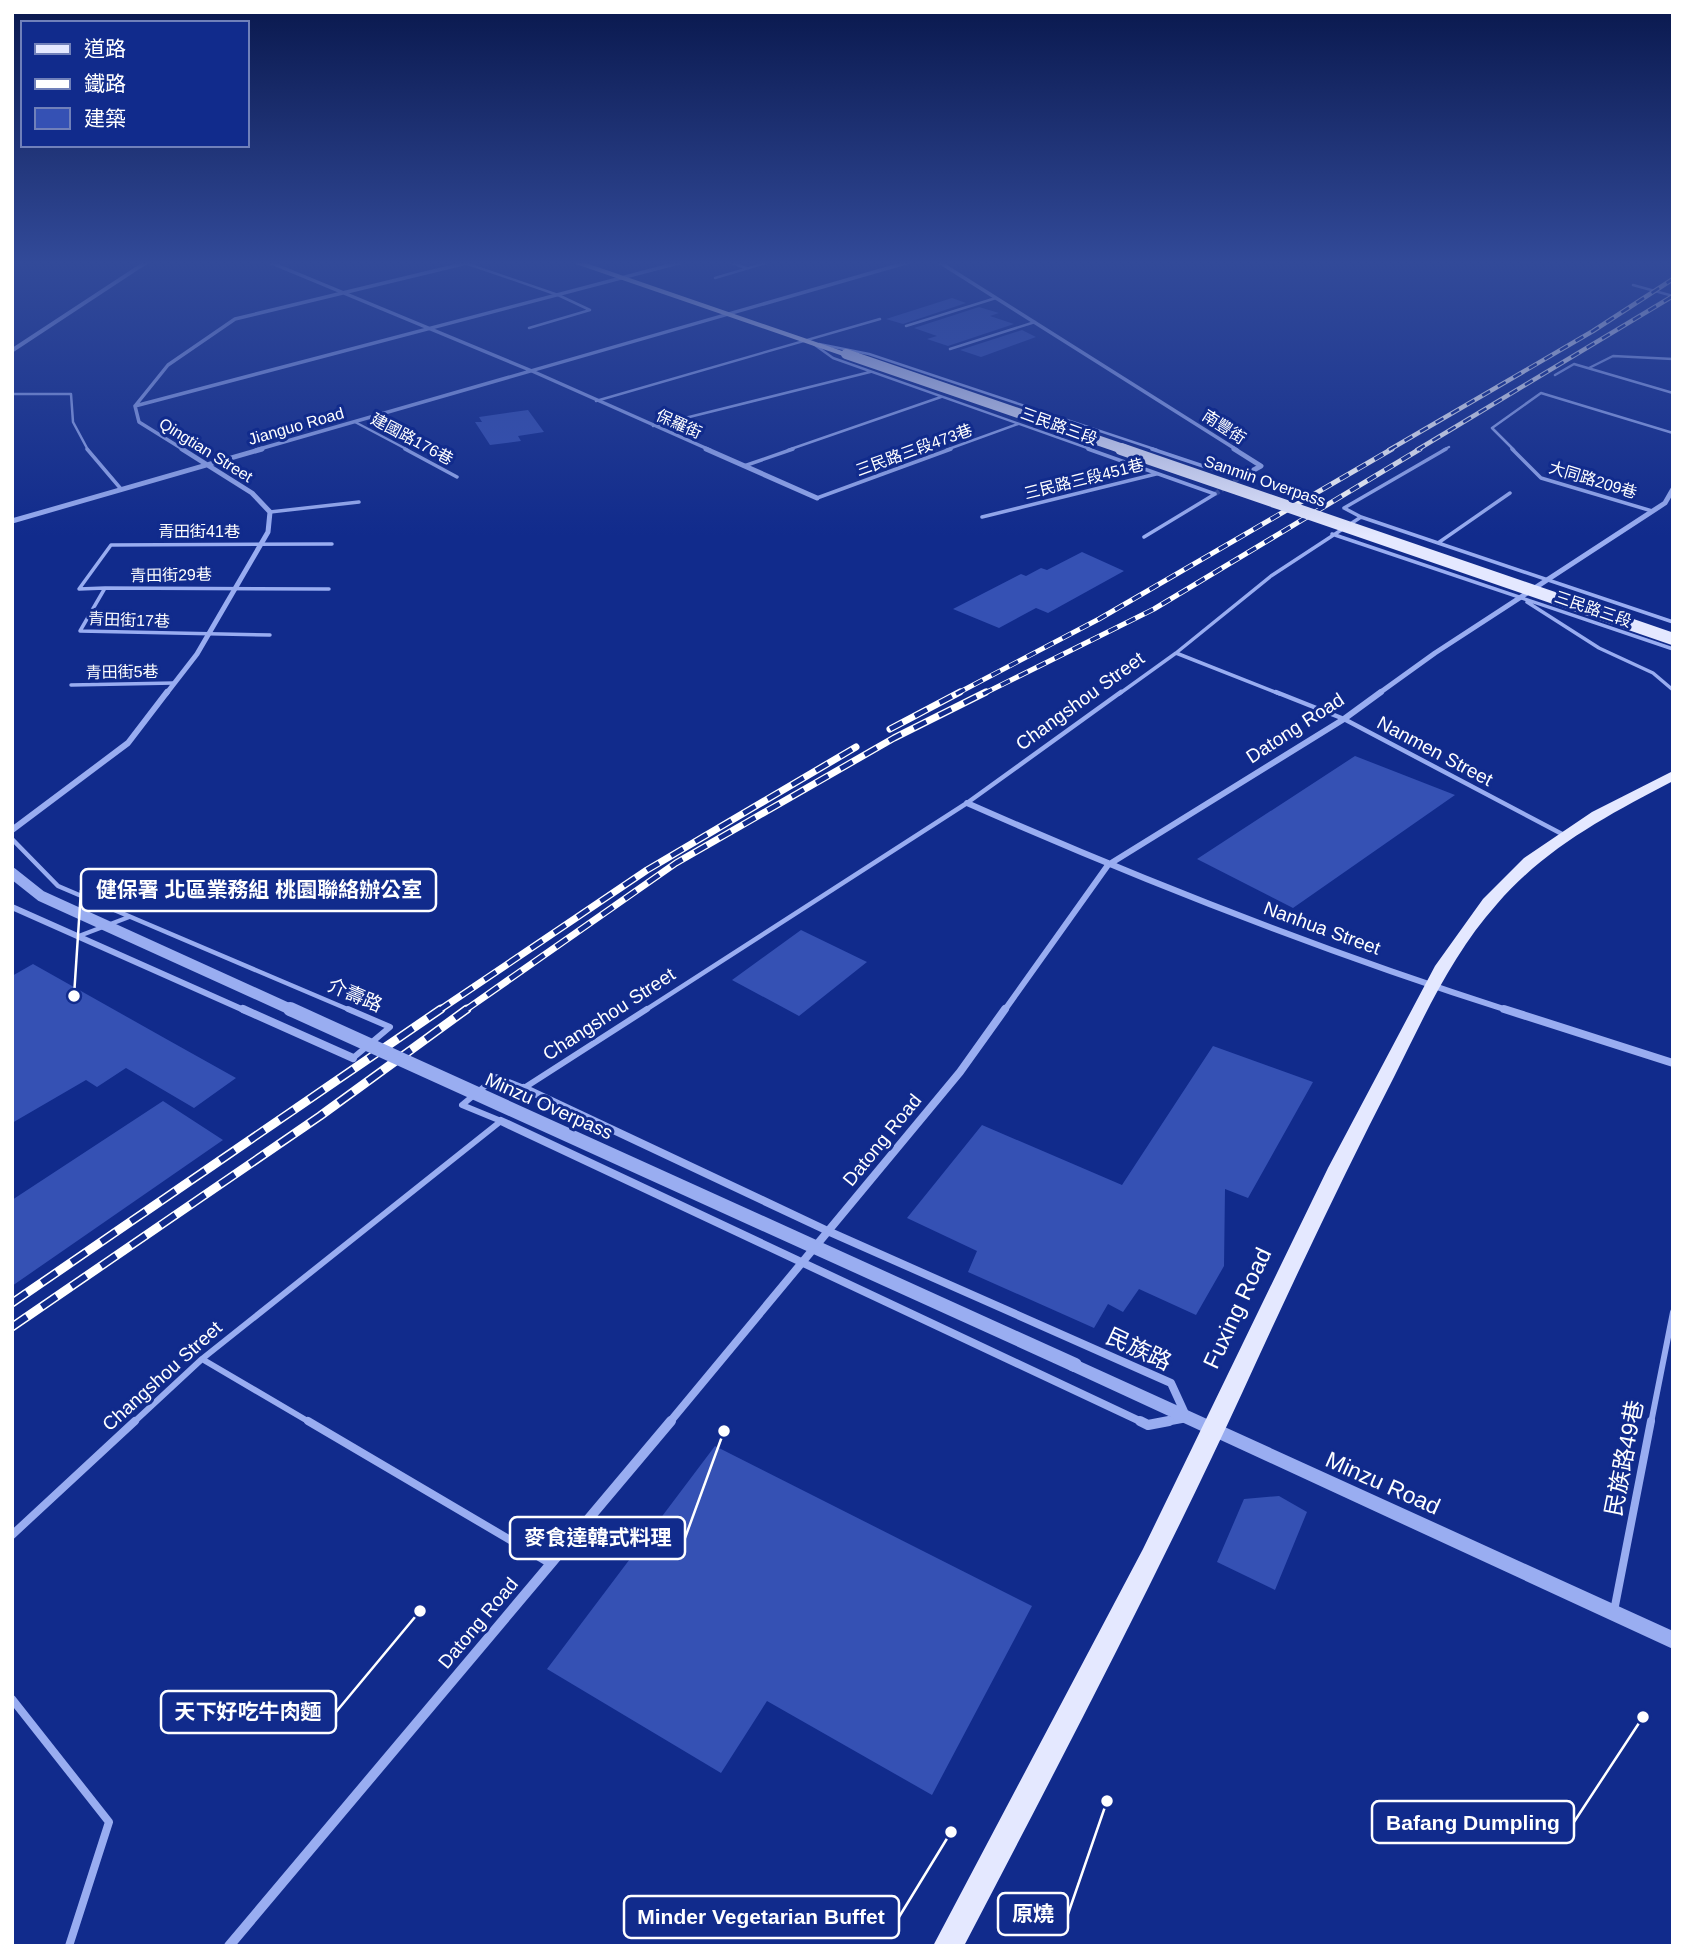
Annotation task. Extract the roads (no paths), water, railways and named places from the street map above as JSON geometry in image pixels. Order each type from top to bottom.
[{"type":"main road","name":"Sanmin Overpass","points":[[844,353],[1673,639]]},
{"type":"main road","name":"Fuxing Road","points":[[948,1946],[1058,1739],[1213,1431],[1311,1217],[1432,986],[1489,902],[1530,860],[1562,834],[1673,775]]},
{"type":"street","points":[[135,406],[168,365],[185,353]]},
{"type":"street","points":[[135,406],[335,353]]},
{"type":"street","name":"保羅街","points":[[492,353],[817,498]]},
{"type":"street","name":"Jianguo Road","points":[[12,522],[590,353]]},
{"type":"street","name":"南豐街","points":[[1084,353],[1261,466],[1239,478]]},
{"type":"street","name":"Qingtian Street","points":[[135,406],[139,422],[252,493],[270,512]]},
{"type":"street","name":"Datong Road","points":[[229,1946],[830,1232],[960,1072],[1108,866],[1343,719],[1520,597],[1665,502],[1673,489]]},
{"type":"street","points":[[12,830],[128,743],[208,635],[268,531],[270,512]]},
{"type":"street","name":"Nanhua Street","points":[[967,803],[1108,866],[1432,986],[1673,1063]]},
{"type":"street","name":"Minzu Overpass","points":[[12,873],[41,897],[1075,1365]]},
{"type":"street","name":"介壽路","points":[[12,906],[353,1058]]},
{"type":"street","name":"民族路","points":[[524,1088],[830,1232],[1171,1383],[1187,1418]]},
{"type":"street","points":[[501,1121],[1148,1425],[1187,1418]]},
{"type":"street","name":"Minzu Road","points":[[1075,1365],[1213,1431],[1673,1640]]},
{"type":"lane","points":[[596,401],[768,353]]},
{"type":"lane","name":"三民路三段","points":[[826,353],[870,372],[1215,494],[1144,537]]},
{"type":"lane","name":"三民路三段","points":[[866,353],[1239,478]]},
{"type":"lane","points":[[1589,368],[1612,356],[1673,359]]},
{"type":"lane","points":[[1555,374],[1574,364],[1673,393]]},
{"type":"lane","points":[[653,426],[870,372]]},
{"type":"lane","name":"大同路209巷","points":[[1652,511],[1541,478],[1492,428],[1541,393],[1673,433]]},
{"type":"lane","points":[[12,394],[71,394],[69,409],[85,448],[121,489]]},
{"type":"lane","points":[[744,466],[941,397]]},
{"type":"lane","name":"建國路176巷","points":[[355,422],[457,477]]},
{"type":"lane","name":"三民路三段473巷","points":[[817,498],[1018,424]]},
{"type":"lane","points":[[1361,517],[1345,508],[1449,447]]},
{"type":"lane","name":"三民路三段451巷","points":[[982,517],[1191,462]]},
{"type":"lane","points":[[1438,544],[1510,494]]},
{"type":"lane","points":[[270,512],[359,502]]},
{"type":"lane","name":"三民路三段","points":[[1361,517],[1673,622]]},
{"type":"lane","points":[[1332,534],[1361,517]]},
{"type":"lane","name":"三民路三段","points":[[1332,534],[1673,649]]},
{"type":"lane","name":"Changshou Street","points":[[524,1088],[967,803],[1176,653],[1271,576],[1332,534]]},
{"type":"lane","name":"青田街41巷","points":[[137,544],[332,544]]},
{"type":"lane","name":"青田街17巷","points":[[105,588],[79,589],[111,545],[137,544]]},
{"type":"lane","name":"青田街29巷","points":[[105,588],[236,586],[329,589]]},
{"type":"lane","name":"青田街17巷","points":[[105,588],[80,631],[208,635]]},
{"type":"lane","points":[[1520,597],[1588,642],[1653,673],[1673,690]]},
{"type":"lane","points":[[208,635],[270,635]]},
{"type":"lane","name":"Nanmen Street","points":[[1176,653],[1343,719],[1562,834]]},
{"type":"lane","name":"青田街5巷","points":[[71,685],[174,683]]},
{"type":"lane","name":"介壽路","points":[[12,839],[58,886],[390,1027],[353,1058]]},
{"type":"lane","points":[[79,936],[129,916]]},
{"type":"lane","points":[[501,1121],[462,1105],[496,1077],[524,1088]]},
{"type":"lane","name":"Changshou Street","points":[[12,1535],[202,1359],[501,1121]]},
{"type":"lane","name":"民族路49巷","points":[[1614,1612],[1673,1312]]},
{"type":"lane","points":[[202,1359],[551,1564]]},
{"type":"lane","points":[[12,1699],[109,1822],[69,1946]]},
{"type":"tunnel","points":[[1215,494],[1239,478]]},
{"type":"railway","points":[[1389,450],[1555,353]]},
{"type":"railway","points":[[1417,450],[1578,353]]},
{"type":"railway","points":[[956,694],[1099,619],[1392,449]]},
{"type":"railway","points":[[983,694],[1154,609],[1420,449]]},
{"type":"railway","points":[[890,729],[960,692]]},
{"type":"railway","points":[[464,1011],[676,863],[894,738],[986,692]]},
{"type":"railway","points":[[438,1011],[647,870],[856,747]]},
{"type":"railway","points":[[12,1303],[441,1009]]},
{"type":"railway","points":[[12,1327],[320,1116],[467,1009]]},
{"type":"place","name":"健保署 北區業務組 桃園聯絡辦公室","points":[[74,996]]},
{"type":"place","name":"麥食達韓式料理","points":[[724,1431]]},
{"type":"place","name":"天下好吃牛肉麵","points":[[420,1611]]},
{"type":"place","name":"Bafang Dumpling","points":[[1643,1717]]},
{"type":"place","name":"原燒","points":[[1107,1801]]},
{"type":"place","name":"Minder Vegetarian Buffet","points":[[951,1832]]}]
